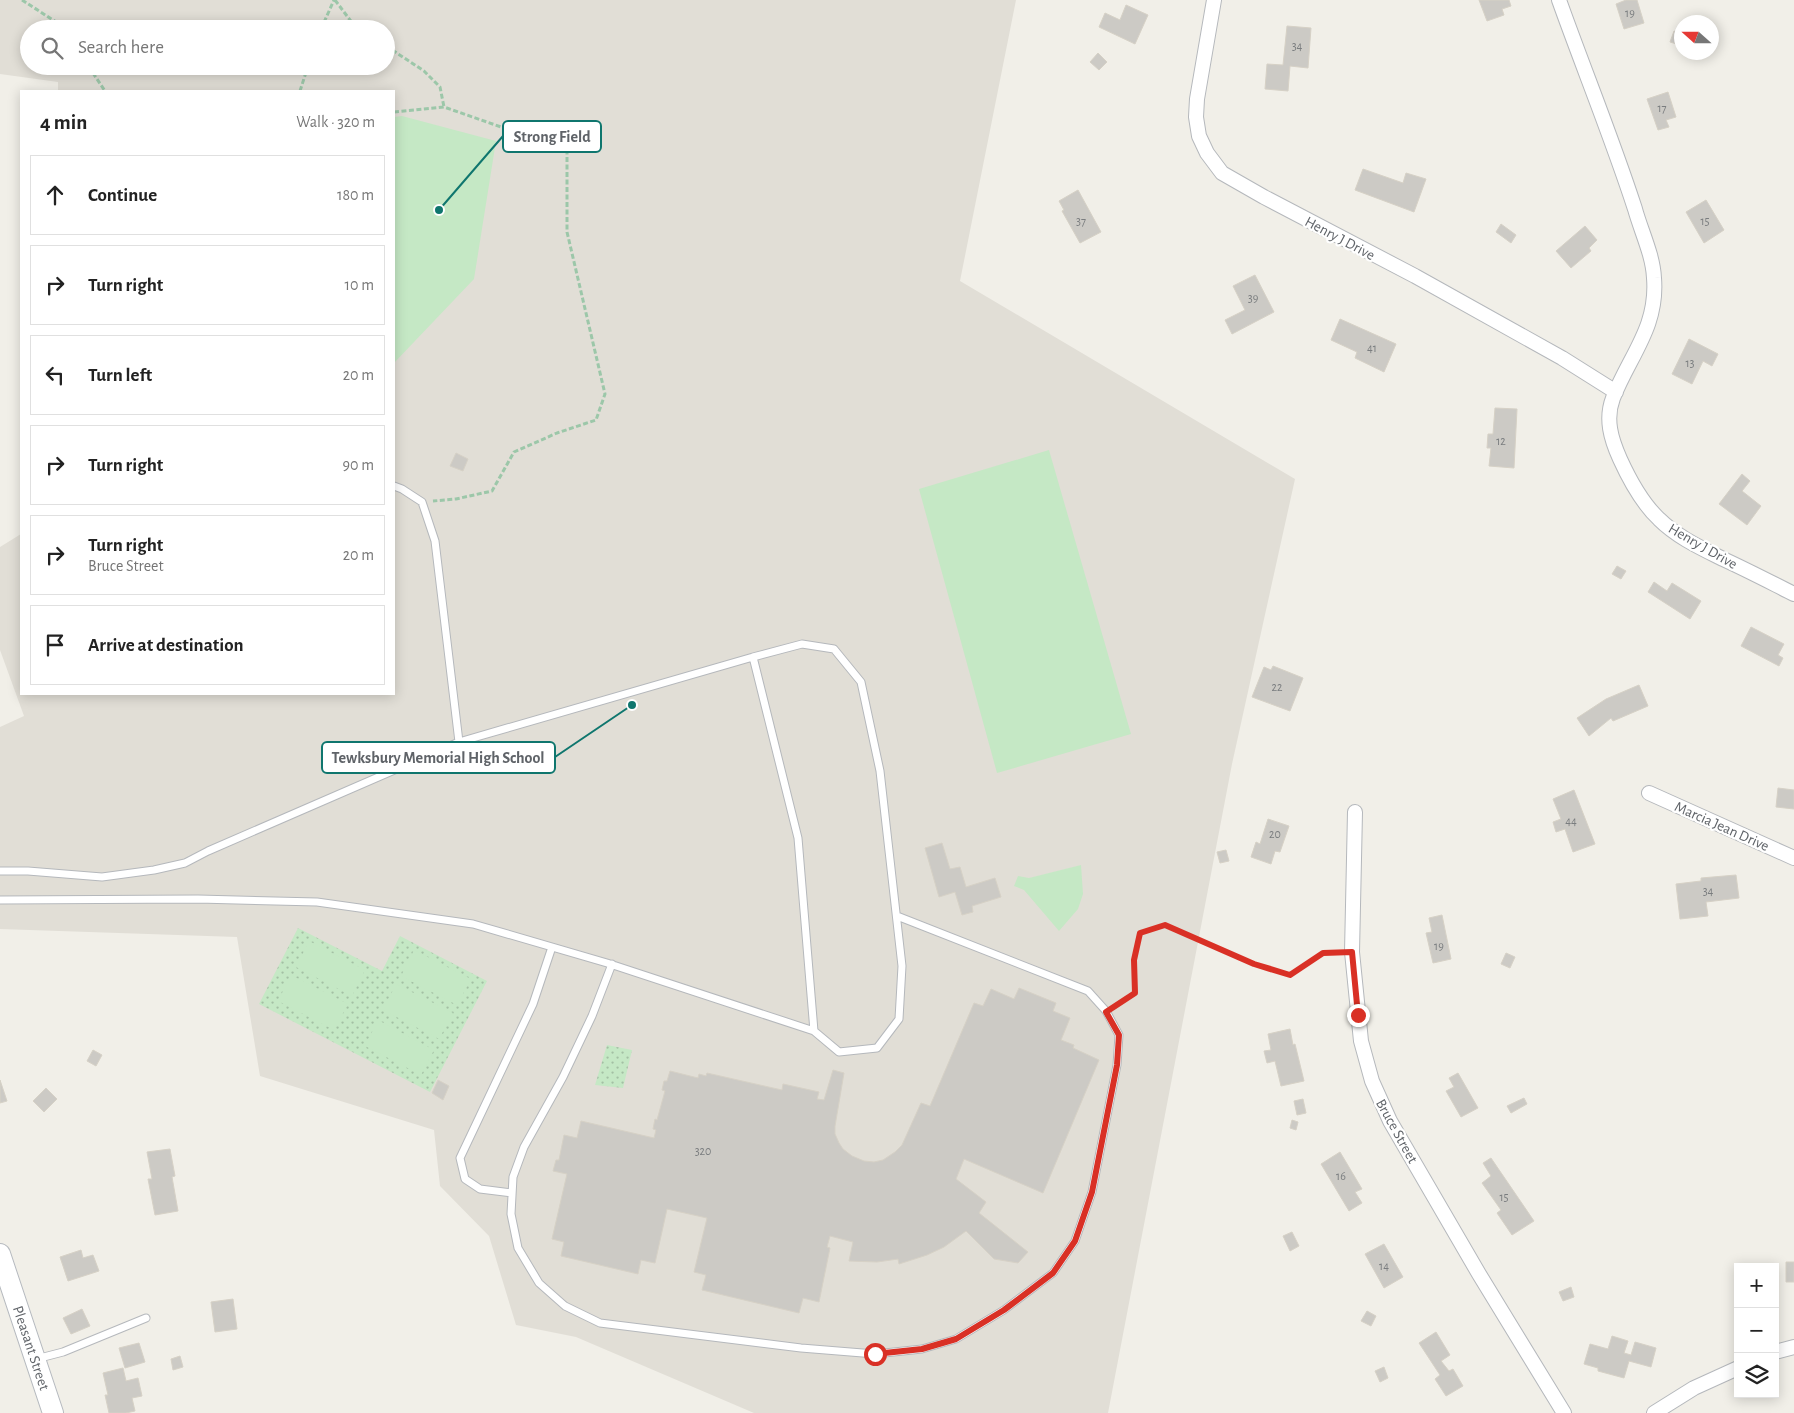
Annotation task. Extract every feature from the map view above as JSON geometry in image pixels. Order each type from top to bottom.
[{"type":"main road","name":"Pleasant Street","points":[[0,1254],[53,1413]]},
{"type":"street","name":"Henry J Drive","points":[[1214,0],[1197,99],[1196,117],[1199,136],[1207,153],[1222,173],[1264,198],[1415,276],[1562,358],[1616,392]]},
{"type":"street","name":"Henry J Drive","points":[[1559,0],[1608,131],[1632,201],[1654,276],[1653,308],[1650,320],[1610,408],[1609,417],[1612,441],[1628,476],[1654,514],[1672,530],[1700,547],[1794,594]]},
{"type":"street","name":"Marcia Jean Drive","points":[[1649,793],[1794,858]]},
{"type":"street","name":"Bruce Street","points":[[1355,812],[1352,952],[1361,1041],[1367,1066],[1378,1097],[1390,1121],[1474,1266],[1564,1413]]},
{"type":"street","points":[[1779,1351],[1794,1347]]},
{"type":"street","points":[[1654,1413],[1694,1388],[1734,1370]]},
{"type":"lane","points":[[395,486],[402,488],[422,502],[436,541],[459,742]]},
{"type":"lane","points":[[0,871],[28,871],[102,877],[154,870],[185,862],[459,742],[802,644],[834,649],[861,682],[880,771],[902,966],[900,1019],[876,1048],[839,1052],[814,1031],[612,964],[473,924],[317,902],[198,899],[0,900]]},
{"type":"lane","points":[[753,657],[798,838],[814,1031]]},
{"type":"lane","points":[[612,964],[592,1016],[564,1077],[524,1147],[513,1177],[512,1214],[518,1248],[539,1283],[565,1306],[600,1323],[801,1348],[875,1354],[922,1349],[956,1339],[1004,1310],[1053,1273],[1075,1241],[1092,1192],[1117,1065],[1119,1035],[1106,1012],[1088,991],[897,916]]},
{"type":"lane","points":[[512,1193],[480,1189],[465,1179],[460,1158],[534,1004],[552,947]]},
{"type":"lane","points":[[36,1359],[63,1352],[146,1318]]},
{"type":"path","points":[[22,0],[53,20]]},
{"type":"path","points":[[325,20],[334,0],[350,20]]},
{"type":"path","points":[[395,52],[424,70],[440,86],[444,107]]},
{"type":"path","points":[[93,75],[104,90]]},
{"type":"path","points":[[300,90],[305,75]]},
{"type":"path","points":[[395,112],[444,107],[566,150],[567,232],[605,394],[596,420],[557,433],[514,452],[492,492],[456,499],[422,502]]},
{"type":"path","points":[[1106,1012],[1135,993],[1134,960],[1140,933],[1165,925],[1254,964],[1290,975],[1323,953],[1352,952]]},
{"type":"shaded area","points":[[0,0],[1016,0],[960,281],[1295,479],[1232,764],[1108,1413],[754,1413],[576,1337],[516,1325],[489,1236],[440,1186],[434,1130],[260,1076],[237,937],[0,929],[0,727],[24,716],[0,650],[0,547],[20,535],[20,695],[395,695],[395,90],[58,90],[58,82],[0,74]]},
{"type":"green space","points":[[402,116],[496,141],[474,279],[395,362],[395,117]]},
{"type":"green space","points":[[1049,450],[1131,734],[997,773],[919,489]]},
{"type":"green space","points":[[1081,865],[1083,894],[1078,909],[1059,931],[1024,890],[1014,886],[1018,876],[1029,878]]},
{"type":"green space","points":[[298,928],[382,971],[400,936],[487,981],[430,1092],[259,1004]]},
{"type":"green space","points":[[309,941],[365,970],[352,996],[296,967]]},
{"type":"green space","points":[[414,950],[471,979],[457,1005],[401,976]]},
{"type":"green space","points":[[291,975],[348,1004],[334,1030],[278,1001]]},
{"type":"green space","points":[[396,984],[453,1013],[439,1039],[383,1010]]},
{"type":"green space","points":[[378,1020],[434,1050],[421,1075],[365,1046]]},
{"type":"green space","points":[[607,1045],[632,1050],[623,1088],[595,1085]]},
{"type":"building","points":[[1479,0],[1509,0],[1511,6],[1502,9],[1504,15],[1487,21]]},
{"type":"building","points":[[1626,0],[1637,0],[1644,23],[1624,29],[1616,4]]},
{"type":"building","points":[[1126,5],[1148,15],[1135,44],[1099,27],[1105,13],[1120,20]]},
{"type":"building","points":[[1287,26],[1311,28],[1308,68],[1290,66],[1288,91],[1265,89],[1267,64],[1283,65]]},
{"type":"building","points":[[1674,31],[1674,43],[1670,42]]},
{"type":"building","points":[[1098,53],[1107,62],[1099,70],[1090,62]]},
{"type":"building","points":[[1668,92],[1676,117],[1666,120],[1669,127],[1658,130],[1647,99]]},
{"type":"building","points":[[1363,169],[1403,183],[1406,173],[1426,179],[1414,212],[1355,190]]},
{"type":"building","points":[[1078,190],[1101,232],[1080,243],[1062,211],[1064,210],[1059,201]]},
{"type":"building","points":[[1706,200],[1724,230],[1704,243],[1686,212]]},
{"type":"building","points":[[1501,224],[1516,235],[1511,243],[1496,232]]},
{"type":"building","points":[[1585,226],[1597,240],[1589,248],[1591,251],[1571,268],[1556,251]]},
{"type":"building","points":[[1255,275],[1274,312],[1232,334],[1225,320],[1245,310],[1233,286]]},
{"type":"building","points":[[1340,319],[1396,344],[1384,372],[1355,358],[1357,352],[1331,340]]},
{"type":"building","points":[[1689,339],[1718,354],[1712,366],[1703,361],[1692,384],[1672,374]]},
{"type":"building","points":[[1495,408],[1517,409],[1514,468],[1489,466],[1491,448],[1487,448],[1488,434],[1493,434]]},
{"type":"building","points":[[456,453],[468,459],[463,471],[450,466]]},
{"type":"building","points":[[1742,474],[1750,481],[1742,491],[1761,506],[1747,525],[1719,504]]},
{"type":"building","points":[[1617,566],[1626,571],[1621,579],[1612,574]]},
{"type":"building","points":[[1654,582],[1667,591],[1672,583],[1701,601],[1690,619],[1648,592]]},
{"type":"building","points":[[1751,627],[1784,644],[1778,655],[1783,658],[1779,666],[1741,646]]},
{"type":"building","points":[[1273,666],[1303,678],[1290,711],[1252,697],[1264,667],[1271,670]]},
{"type":"building","points":[[1639,685],[1648,706],[1613,721],[1611,718],[1589,736],[1577,718],[1606,699]]},
{"type":"building","points":[[1778,788],[1794,790],[1794,809],[1776,807]]},
{"type":"building","points":[[1574,790],[1595,844],[1573,852],[1565,829],[1556,832],[1553,822],[1561,819],[1553,799]]},
{"type":"building","points":[[1268,819],[1289,826],[1280,852],[1275,851],[1271,864],[1251,857],[1256,842],[1260,844]]},
{"type":"building","points":[[942,843],[950,869],[960,867],[966,887],[995,878],[1001,897],[972,906],[973,912],[962,915],[955,892],[939,897],[925,848]]},
{"type":"building","points":[[1226,850],[1229,861],[1220,863],[1217,852]]},
{"type":"building","points":[[1736,875],[1739,898],[1706,902],[1708,916],[1680,919],[1676,884],[1701,881],[1701,878]]},
{"type":"building","points":[[1442,915],[1451,959],[1433,963],[1426,933],[1432,932],[1429,918]]},
{"type":"building","points":[[1506,953],[1515,957],[1510,968],[1501,964]]},
{"type":"building","points":[[1019,988],[1056,1003],[1053,1011],[1070,1018],[1061,1040],[1074,1045],[1073,1048],[1099,1060],[1043,1193],[964,1159],[956,1179],[986,1202],[979,1213],[1028,1252],[1018,1263],[994,1259],[966,1231],[944,1247],[899,1264],[898,1259],[877,1262],[849,1261],[853,1242],[830,1236],[827,1247],[830,1248],[819,1302],[803,1298],[799,1313],[702,1290],[706,1275],[694,1272],[707,1218],[667,1209],[655,1263],[641,1260],[638,1274],[561,1256],[564,1242],[552,1239],[567,1174],[553,1171],[556,1160],[559,1160],[564,1135],[577,1138],[581,1121],[654,1138],[656,1130],[653,1129],[655,1119],[657,1120],[665,1091],[662,1090],[664,1081],[667,1081],[670,1071],[698,1078],[699,1074],[706,1076],[707,1073],[782,1090],[783,1084],[819,1092],[817,1099],[824,1100],[833,1070],[844,1073],[835,1126],[835,1134],[839,1143],[852,1156],[864,1161],[874,1162],[883,1160],[902,1145],[921,1103],[930,1106],[974,1003],[983,1006],[991,989],[1014,999]]},
{"type":"building","points":[[1290,1029],[1304,1081],[1281,1086],[1275,1061],[1267,1063],[1264,1051],[1271,1050],[1268,1034]]},
{"type":"building","points":[[93,1050],[102,1055],[96,1066],[87,1061]]},
{"type":"building","points":[[1458,1073],[1478,1108],[1461,1117],[1446,1091],[1454,1087],[1449,1078]]},
{"type":"building","points":[[0,1080],[7,1101],[0,1103]]},
{"type":"building","points":[[438,1080],[449,1086],[443,1100],[432,1093]]},
{"type":"building","points":[[46,1088],[57,1099],[44,1112],[33,1101]]},
{"type":"building","points":[[1524,1098],[1527,1104],[1511,1113],[1507,1106]]},
{"type":"building","points":[[1303,1099],[1306,1113],[1297,1115],[1294,1101]]},
{"type":"building","points":[[1292,1120],[1298,1122],[1296,1130],[1290,1128]]},
{"type":"building","points":[[170,1149],[175,1176],[172,1177],[178,1211],[155,1215],[148,1179],[152,1179],[147,1152]]},
{"type":"building","points":[[1340,1152],[1362,1189],[1355,1192],[1362,1203],[1349,1211],[1321,1164]]},
{"type":"building","points":[[1491,1158],[1534,1221],[1512,1235],[1497,1213],[1501,1210],[1482,1183],[1491,1176],[1483,1163]]},
{"type":"building","points":[[1292,1232],[1299,1246],[1290,1251],[1283,1236]]},
{"type":"building","points":[[1384,1244],[1403,1277],[1384,1288],[1365,1254]]},
{"type":"building","points":[[81,1250],[83,1258],[93,1255],[99,1271],[68,1281],[60,1257]]},
{"type":"building","points":[[1786,1262],[1794,1262],[1794,1282],[1786,1282]]},
{"type":"building","points":[[1571,1287],[1574,1297],[1563,1301],[1559,1292]]},
{"type":"building","points":[[233,1299],[237,1329],[215,1332],[211,1302]]},
{"type":"building","points":[[82,1309],[90,1326],[71,1334],[63,1318]]},
{"type":"building","points":[[1367,1311],[1376,1316],[1371,1326],[1361,1321]]},
{"type":"building","points":[[1436,1332],[1450,1355],[1441,1361],[1449,1371],[1453,1369],[1463,1386],[1446,1396],[1435,1379],[1440,1375],[1419,1343]]},
{"type":"building","points":[[1612,1336],[1628,1341],[1624,1353],[1631,1355],[1635,1342],[1656,1348],[1651,1367],[1629,1361],[1624,1378],[1598,1371],[1598,1368],[1584,1364],[1590,1344],[1608,1349]]},
{"type":"building","points":[[139,1343],[145,1362],[125,1368],[119,1348]]},
{"type":"building","points":[[180,1356],[183,1367],[173,1370],[171,1359]]},
{"type":"building","points":[[1384,1367],[1388,1378],[1380,1382],[1375,1371]]},
{"type":"building","points":[[123,1368],[126,1381],[138,1378],[142,1396],[132,1398],[135,1411],[109,1413],[105,1395],[108,1395],[103,1373]]},
{"type":"place","name":"Strong Field","points":[[439,210]]},
{"type":"place","name":"Tewksbury Memorial High School","points":[[632,705]]},
{"type":"route","points":[[875,1354],[922,1349],[956,1339],[1004,1310],[1053,1273],[1075,1241],[1092,1192],[1117,1065],[1119,1035],[1106,1012],[1135,993],[1134,960],[1140,933],[1165,925],[1254,964],[1290,975],[1323,953],[1352,952],[1358,1015]]}]
